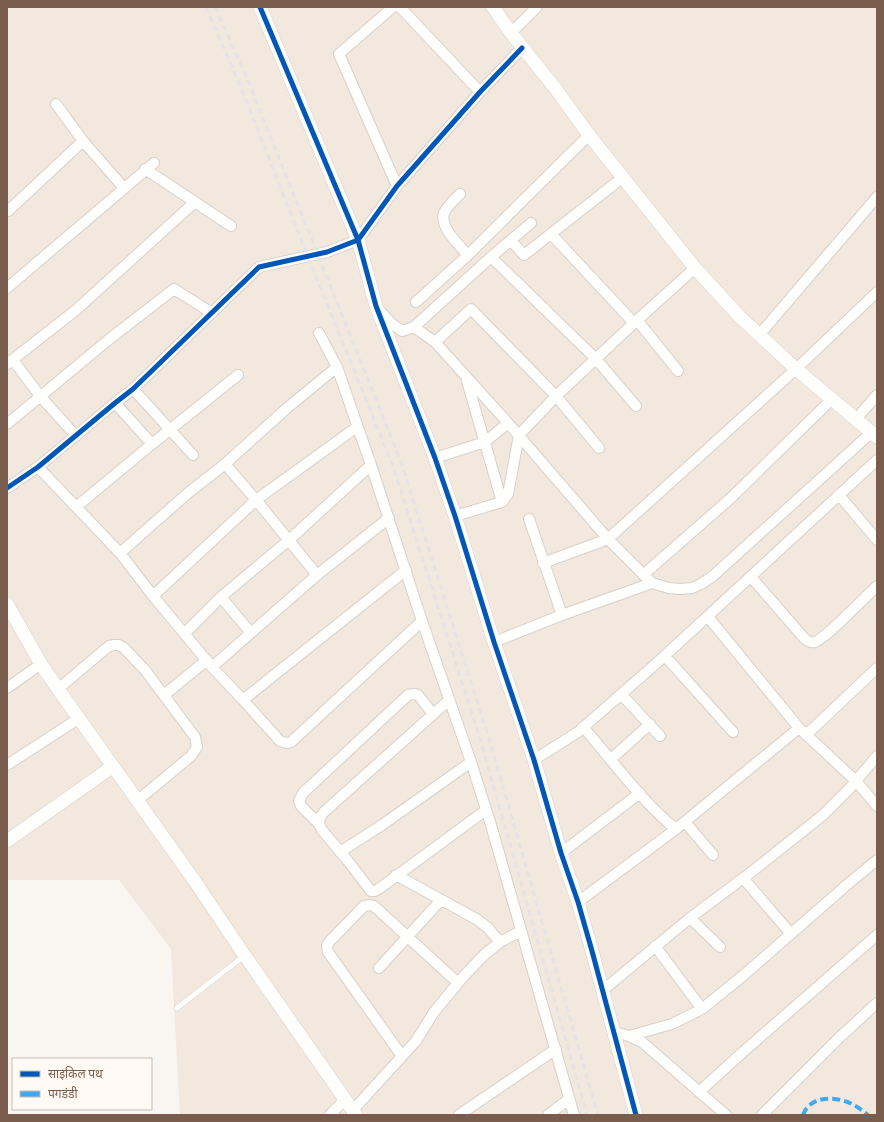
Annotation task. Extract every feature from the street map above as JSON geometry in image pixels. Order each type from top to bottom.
[{"type":"street","points":[[260,7],[358,240],[376,306],[435,458],[455,516],[578,902],[636,1115]]},
{"type":"street","points":[[393,7],[338,54],[397,186]]},
{"type":"street","points":[[400,7],[480,92]]},
{"type":"street","points":[[414,327],[435,342],[508,423],[608,539],[643,575],[652,583],[669,588],[692,588],[713,576],[874,434],[796,369],[740,317],[695,268],[622,178],[522,48],[493,7]]},
{"type":"street","points":[[511,33],[537,7]]},
{"type":"street","points":[[7,488],[38,467],[134,389],[259,267],[309,257],[358,240],[397,186],[480,92],[522,48]]},
{"type":"street","points":[[56,104],[83,141],[124,188]]},
{"type":"street","points":[[416,302],[468,255],[589,135]]},
{"type":"street","points":[[8,211],[83,141]]},
{"type":"street","points":[[7,288],[149,166],[195,202],[231,226]]},
{"type":"street","points":[[511,241],[524,255],[622,178]]},
{"type":"street","points":[[460,194],[447,207],[443,214],[443,220],[446,229],[468,255]]},
{"type":"street","points":[[760,334],[877,197]]},
{"type":"street","points":[[76,436],[10,362],[76,310],[195,202]]},
{"type":"street","points":[[376,306],[391,323],[402,330],[414,327],[491,256],[531,223]]},
{"type":"street","points":[[551,234],[635,322],[678,371]]},
{"type":"street","points":[[491,256],[596,359],[636,406]]},
{"type":"street","points":[[455,516],[502,502],[508,494],[519,436],[556,396],[695,268]]},
{"type":"street","points":[[7,424],[107,341],[174,289],[212,313]]},
{"type":"street","points":[[543,564],[608,539],[796,369],[877,292]]},
{"type":"street","points":[[435,342],[471,309],[556,396],[599,448]]},
{"type":"street","points":[[319,333],[337,367],[471,762],[556,1049],[574,1115]]},
{"type":"street","points":[[120,553],[188,492],[225,464],[287,408],[337,367]]},
{"type":"street","points":[[76,507],[238,375]]},
{"type":"street","points":[[466,377],[502,502]]},
{"type":"street","points":[[134,389],[193,455]]},
{"type":"street","points":[[856,419],[877,395]]},
{"type":"street","points":[[643,575],[731,498],[832,399]]},
{"type":"street","points":[[115,403],[152,444]]},
{"type":"street","points":[[435,458],[485,442],[508,423]]},
{"type":"street","points":[[153,596],[256,500],[357,427]]},
{"type":"street","points":[[534,760],[557,746],[583,727],[665,656],[877,460]]},
{"type":"street","points":[[225,464],[317,575]]},
{"type":"street","points":[[185,633],[221,598],[289,540],[371,465]]},
{"type":"street","points":[[38,467],[120,553],[209,664],[280,741],[287,743],[291,742],[422,621]]},
{"type":"street","points":[[839,495],[877,540]]},
{"type":"street","points":[[164,695],[251,633],[317,575],[389,518]]},
{"type":"street","points":[[529,519],[543,564],[562,615]]},
{"type":"street","points":[[243,700],[406,570]]},
{"type":"street","points":[[751,577],[809,642],[817,641],[877,586]]},
{"type":"street","points":[[494,642],[562,615],[652,583]]},
{"type":"street","points":[[221,598],[251,633]]},
{"type":"street","points":[[7,604],[41,664],[78,719],[196,883],[245,956],[355,1112],[416,1041],[434,1012],[458,983],[484,955],[500,942],[521,931]]},
{"type":"street","points":[[708,617],[803,732],[856,781],[877,806]]},
{"type":"street","points":[[58,689],[109,646],[119,645],[124,648],[144,670],[195,737],[197,747],[191,756],[136,801]]},
{"type":"street","points":[[665,656],[732,732]]},
{"type":"street","points":[[7,688],[41,664]]},
{"type":"street","points":[[578,902],[803,732],[877,668]]},
{"type":"street","points":[[621,694],[660,736]]},
{"type":"street","points":[[433,714],[418,695],[408,695],[303,792],[299,801],[301,806],[319,824],[322,830],[371,891],[375,891],[486,810]]},
{"type":"street","points":[[319,824],[320,818],[324,812],[450,700]]},
{"type":"street","points":[[7,765],[78,719]]},
{"type":"street","points":[[611,760],[650,724]]},
{"type":"street","points":[[583,727],[640,793],[667,822],[676,829]]},
{"type":"street","points":[[602,991],[690,918],[822,815],[856,781],[877,756]]},
{"type":"street","points":[[340,852],[382,825],[471,762]]},
{"type":"street","points":[[7,841],[112,767]]},
{"type":"street","points":[[561,852],[640,793]]},
{"type":"street","points":[[685,822],[713,855]]},
{"type":"street","points":[[629,1036],[672,1024],[702,1009],[745,974],[877,860]]},
{"type":"street","points":[[396,875],[483,924],[500,942]]},
{"type":"street","points":[[743,878],[791,934]]},
{"type":"street","points":[[379,968],[441,900]]},
{"type":"street","points":[[402,1056],[326,948],[333,936],[364,906],[374,906],[458,983]]},
{"type":"street","points":[[690,918],[720,947]]},
{"type":"street","points":[[699,1092],[877,935]]},
{"type":"street","points":[[655,946],[702,1009]]},
{"type":"street","points":[[762,1115],[840,1037],[877,1003]]},
{"type":"street","points":[[614,1032],[629,1036],[642,1042],[726,1115]]},
{"type":"street","points":[[459,1115],[556,1049]]},
{"type":"street","points":[[330,1115],[345,1099]]},
{"type":"street","points":[[548,1115],[569,1099]]},
{"type":"lane","points":[[178,1008],[245,956]]},
{"type":"shaded area","points":[[7,7],[877,7],[877,1115],[180,1115],[171,949],[119,880],[7,880]]},
{"type":"railway","points":[[206,7],[240,85],[393,466],[481,742],[587,1115]]},
{"type":"railway","points":[[215,7],[248,81],[401,462],[490,742],[598,1115]]},
{"type":"marked path","points":[[803,1115],[806,1108],[811,1104],[824,1099],[846,1101],[868,1115]]},
{"type":"cycle path","points":[[260,7],[358,240],[376,306],[435,458],[455,516],[494,642],[534,760],[561,853],[578,902],[636,1115]]},
{"type":"cycle path","points":[[7,488],[38,467],[133,389],[259,267],[327,252],[358,240],[397,186],[480,92],[522,48]]}]
